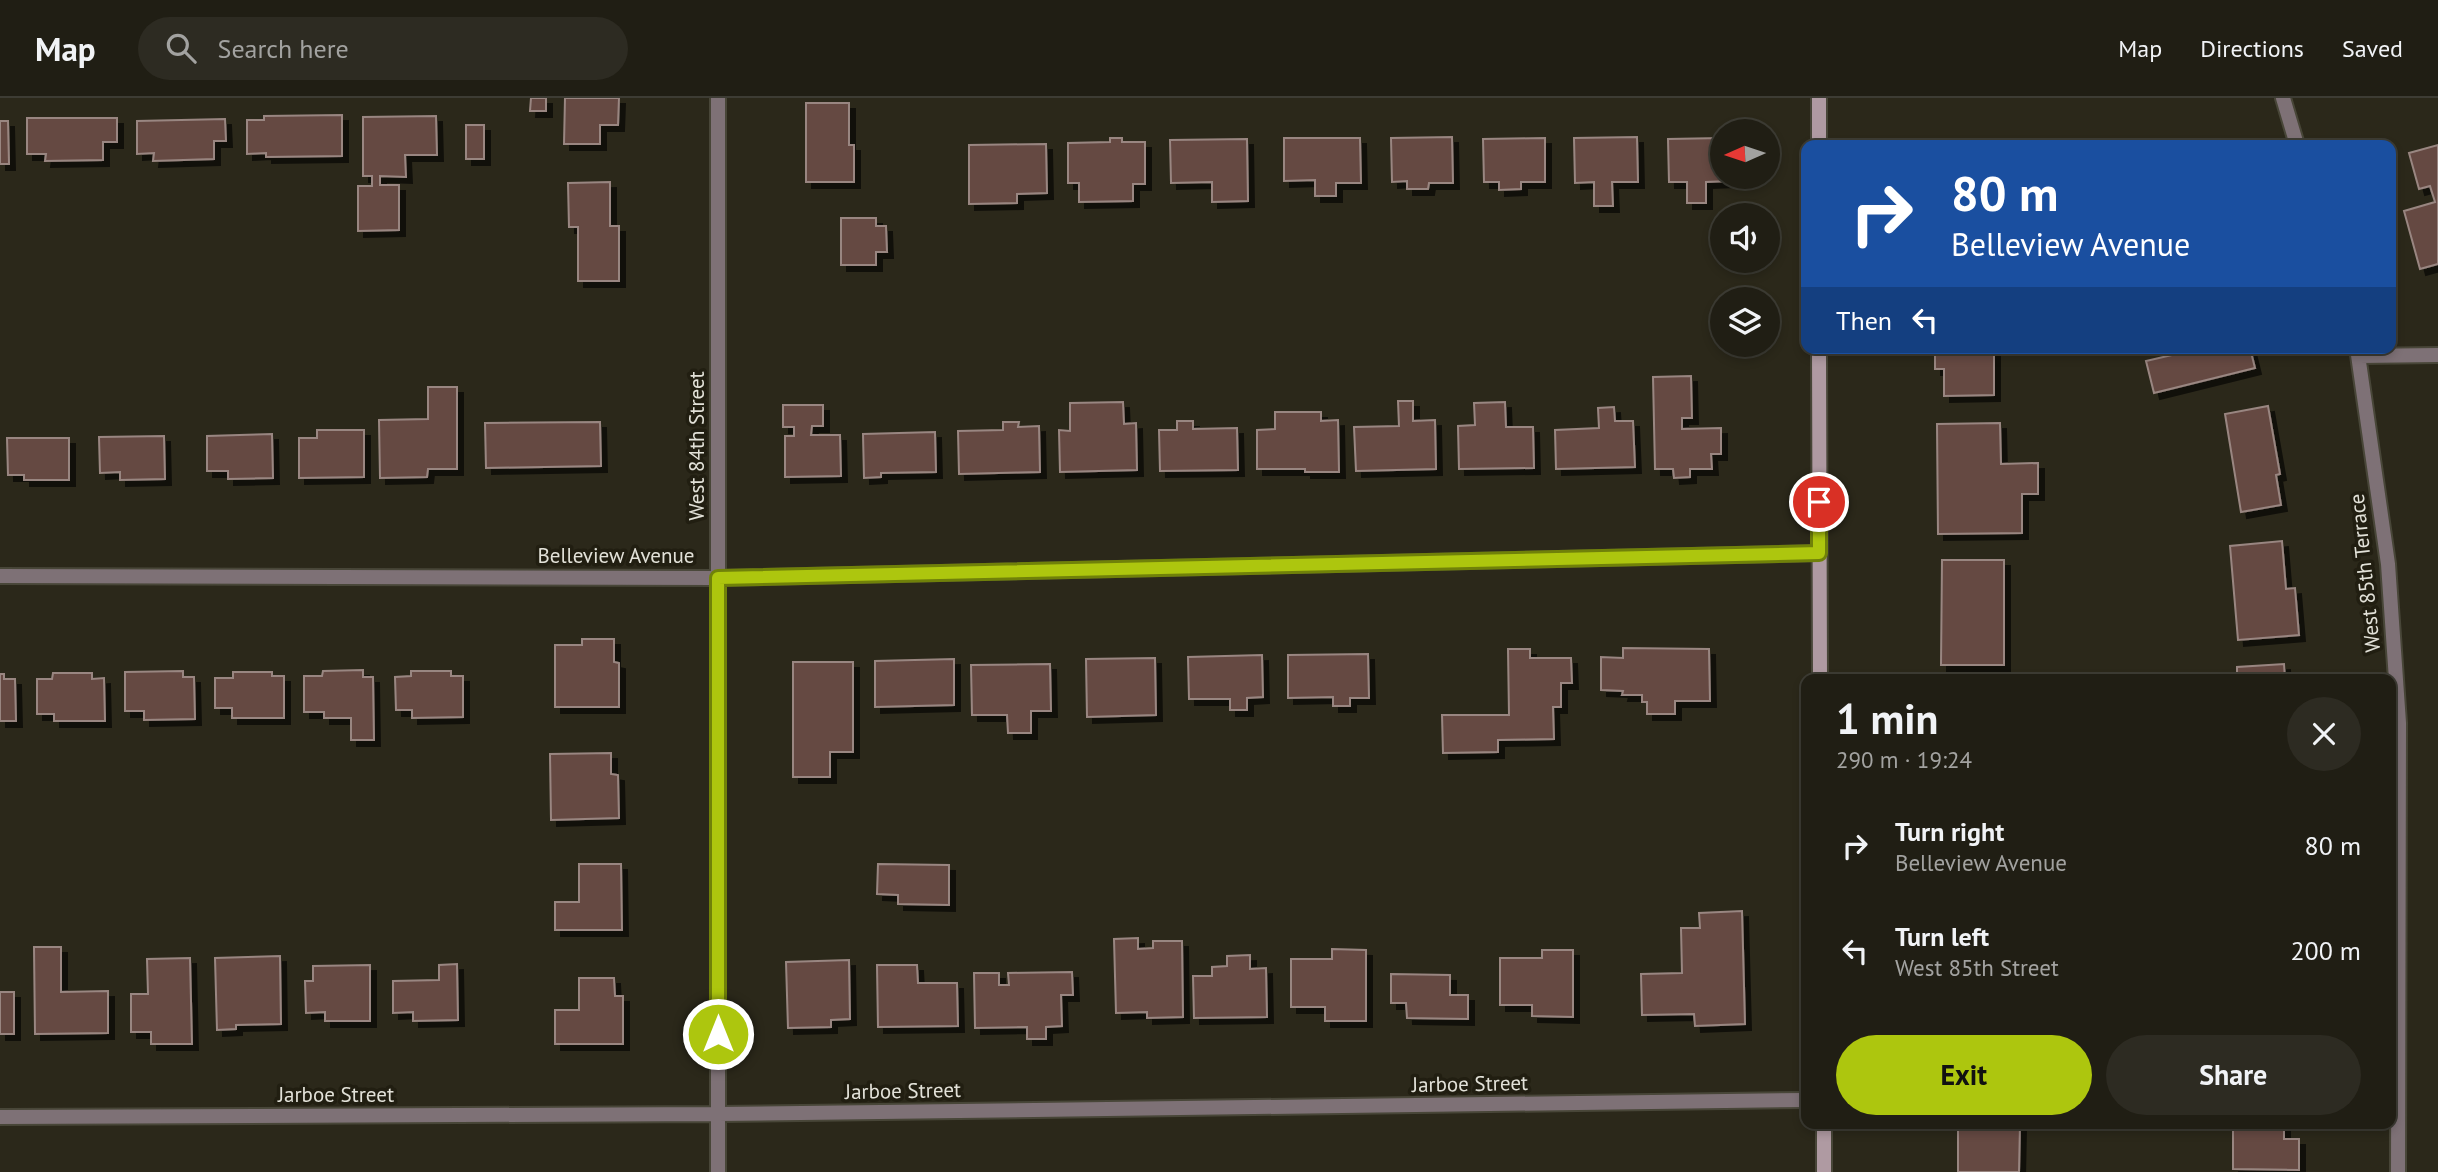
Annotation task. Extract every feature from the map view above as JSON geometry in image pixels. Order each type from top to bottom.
[{"type":"main road","points":[[1819,98],[1819,140]]},
{"type":"main road","points":[[1819,354],[1820,674]]},
{"type":"main road","points":[[1824,1129],[1824,1172]]},
{"type":"street","name":"West 84th Street","points":[[718,98],[718,1172]]},
{"type":"street","points":[[2283,98],[2296,140]]},
{"type":"street","points":[[2396,353],[2438,355]]},
{"type":"street","name":"West 85th Terrace","points":[[2358,354],[2388,564],[2396,674]]},
{"type":"street","name":"Belleview Avenue","points":[[0,576],[718,578],[1819,553]]},
{"type":"street","name":"West 85th Terrace","points":[[2396,680],[2399,723],[2398,1172]]},
{"type":"street","name":"Jarboe Street","points":[[0,1117],[718,1114],[1801,1100]]},
{"type":"building","points":[[531,98],[546,98],[546,111],[530,111]]},
{"type":"building","points":[[565,98],[619,98],[618,125],[600,125],[600,144],[564,144]]},
{"type":"building","points":[[806,103],[849,103],[849,145],[854,145],[854,182],[806,182]]},
{"type":"building","points":[[342,115],[342,156],[266,157],[266,153],[247,154],[247,120],[264,120],[264,116]]},
{"type":"building","points":[[436,116],[437,155],[405,155],[406,177],[380,176],[380,185],[399,185],[399,230],[358,231],[358,186],[372,186],[372,176],[363,176],[363,117]]},
{"type":"building","points":[[27,118],[117,118],[117,142],[103,142],[103,160],[45,161],[46,154],[27,154]]},
{"type":"building","points":[[225,119],[226,141],[214,141],[214,159],[153,161],[154,153],[137,154],[137,121]]},
{"type":"building","points":[[0,121],[8,121],[9,164],[0,164]]},
{"type":"building","points":[[466,125],[484,125],[484,159],[466,159]]},
{"type":"building","points":[[1452,137],[1453,183],[1429,183],[1428,189],[1407,189],[1407,181],[1392,182],[1391,138]]},
{"type":"building","points":[[1637,137],[1638,182],[1612,182],[1613,206],[1594,206],[1594,182],[1575,183],[1574,138]]},
{"type":"building","points":[[1110,138],[1122,138],[1122,142],[1145,142],[1145,184],[1133,184],[1133,201],[1079,202],[1079,183],[1068,183],[1068,143],[1110,142]]},
{"type":"building","points":[[1284,138],[1360,138],[1361,183],[1336,183],[1336,196],[1315,196],[1315,180],[1284,181]]},
{"type":"building","points":[[1545,138],[1545,182],[1521,182],[1521,189],[1499,190],[1499,182],[1484,182],[1483,139]]},
{"type":"building","points":[[1710,138],[1710,182],[1706,182],[1706,203],[1687,203],[1687,182],[1669,182],[1668,139]]},
{"type":"building","points":[[1247,139],[1248,201],[1212,202],[1212,182],[1171,183],[1170,140]]},
{"type":"building","points":[[1046,144],[1047,193],[1017,194],[1017,203],[969,204],[969,145]]},
{"type":"building","points":[[2438,145],[2438,264],[2420,269],[2404,211],[2435,202],[2430,186],[2419,189],[2409,153]]},
{"type":"building","points":[[610,182],[610,226],[619,226],[619,281],[578,281],[578,227],[569,227],[568,183]]},
{"type":"building","points":[[841,218],[876,218],[876,226],[886,226],[887,252],[876,252],[876,265],[841,265]]},
{"type":"building","points":[[1935,354],[1994,354],[1994,395],[1944,396],[1944,369],[1935,369]]},
{"type":"building","points":[[2176,354],[2252,354],[2255,368],[2154,393],[2146,361]]},
{"type":"building","points":[[1691,376],[1692,418],[1682,418],[1682,429],[1721,428],[1721,454],[1711,454],[1712,469],[1690,469],[1690,477],[1674,478],[1673,469],[1655,469],[1653,377]]},
{"type":"building","points":[[428,387],[457,387],[457,469],[428,469],[427,477],[380,478],[379,420],[428,419]]},
{"type":"building","points":[[1398,401],[1413,401],[1413,421],[1435,420],[1436,469],[1356,471],[1354,427],[1399,426]]},
{"type":"building","points":[[1123,402],[1124,424],[1136,423],[1137,470],[1060,472],[1059,430],[1070,431],[1070,403]]},
{"type":"building","points":[[1505,402],[1506,427],[1533,427],[1534,468],[1459,469],[1458,426],[1475,425],[1474,403]]},
{"type":"building","points":[[783,405],[823,405],[823,426],[812,426],[811,435],[840,435],[841,476],[785,477],[785,436],[794,436],[794,427],[783,427]]},
{"type":"building","points":[[2268,406],[2280,474],[2276,475],[2281,505],[2241,512],[2225,414]]},
{"type":"building","points":[[1614,407],[1615,421],[1633,421],[1635,467],[1556,469],[1555,430],[1599,428],[1598,408]]},
{"type":"building","points":[[1275,412],[1321,412],[1321,421],[1338,420],[1339,472],[1257,469],[1257,430],[1275,429]]},
{"type":"building","points":[[1177,421],[1193,421],[1193,429],[1237,428],[1238,470],[1160,471],[1159,430],[1177,430]]},
{"type":"building","points":[[600,422],[601,466],[486,468],[485,423]]},
{"type":"building","points":[[1003,422],[1019,422],[1018,427],[1039,426],[1040,472],[959,474],[958,431],[1003,430]]},
{"type":"building","points":[[2000,423],[2001,464],[2038,463],[2038,494],[2022,494],[2022,533],[1938,534],[1937,424]]},
{"type":"building","points":[[317,430],[364,430],[364,477],[299,478],[299,438],[317,438]]},
{"type":"building","points":[[935,432],[936,472],[881,473],[881,477],[864,478],[863,434]]},
{"type":"building","points":[[272,434],[273,478],[228,479],[228,471],[207,471],[207,436]]},
{"type":"building","points":[[164,436],[165,479],[120,480],[120,472],[100,473],[99,437]]},
{"type":"building","points":[[7,438],[69,438],[69,480],[24,480],[24,475],[8,475]]},
{"type":"building","points":[[2282,541],[2286,589],[2295,588],[2299,635],[2238,640],[2230,546]]},
{"type":"building","points":[[1942,560],[2004,560],[2004,665],[1941,665]]},
{"type":"building","points":[[582,639],[614,639],[614,662],[619,663],[619,707],[555,707],[555,645],[582,645]]},
{"type":"building","points":[[1623,648],[1709,649],[1710,701],[1675,701],[1675,714],[1647,714],[1647,702],[1642,702],[1642,695],[1622,695],[1623,691],[1601,690],[1601,657],[1623,658]]},
{"type":"building","points":[[1508,649],[1530,649],[1530,658],[1571,658],[1572,683],[1561,683],[1561,707],[1553,707],[1554,739],[1498,740],[1498,752],[1443,753],[1442,715],[1509,715]]},
{"type":"building","points":[[1368,654],[1369,698],[1350,698],[1350,706],[1333,706],[1333,697],[1288,698],[1288,655]]},
{"type":"building","points":[[1262,655],[1263,697],[1247,698],[1247,710],[1230,710],[1230,699],[1189,699],[1188,657]]},
{"type":"building","points":[[1155,658],[1156,715],[1087,717],[1086,659]]},
{"type":"building","points":[[954,659],[954,705],[875,707],[875,661]]},
{"type":"building","points":[[793,662],[853,662],[853,752],[830,752],[830,777],[793,777]]},
{"type":"building","points":[[1050,664],[1051,711],[1031,711],[1031,733],[1008,733],[1007,715],[972,715],[971,665]]},
{"type":"building","points":[[2284,664],[2285,674],[2237,674],[2237,667]]},
{"type":"building","points":[[363,670],[363,677],[373,677],[374,740],[351,740],[351,718],[324,718],[324,712],[304,712],[304,676],[322,676],[323,671]]},
{"type":"building","points":[[183,671],[183,677],[194,677],[195,719],[144,720],[144,711],[125,711],[125,672]]},
{"type":"building","points":[[411,671],[451,671],[451,676],[463,676],[463,717],[412,718],[412,710],[396,710],[395,677],[411,676]]},
{"type":"building","points":[[233,672],[272,672],[272,676],[284,676],[284,718],[232,718],[232,708],[215,708],[215,678],[233,678]]},
{"type":"building","points":[[53,673],[92,673],[92,679],[104,678],[105,721],[54,721],[54,714],[37,714],[37,679],[52,679]]},
{"type":"building","points":[[0,674],[4,674],[4,679],[15,679],[16,721],[0,721]]},
{"type":"building","points":[[611,753],[611,774],[618,775],[619,818],[551,820],[550,754]]},
{"type":"building","points":[[579,864],[621,864],[622,930],[555,930],[555,902],[579,902]]},
{"type":"building","points":[[878,864],[949,865],[949,905],[898,904],[898,895],[877,894]]},
{"type":"building","points":[[1742,911],[1745,1024],[1695,1026],[1694,1014],[1642,1015],[1641,974],[1682,973],[1681,928],[1700,928],[1699,913]]},
{"type":"building","points":[[1138,938],[1138,949],[1153,948],[1153,941],[1182,941],[1183,1017],[1147,1018],[1147,1012],[1116,1013],[1114,939]]},
{"type":"building","points":[[34,947],[61,947],[61,992],[108,991],[108,1033],[35,1034]]},
{"type":"building","points":[[1332,949],[1366,950],[1366,1021],[1325,1021],[1325,1007],[1291,1007],[1291,959],[1332,959]]},
{"type":"building","points":[[1542,950],[1573,950],[1573,1017],[1532,1016],[1532,1005],[1500,1005],[1500,958],[1542,958]]},
{"type":"building","points":[[1250,955],[1250,969],[1266,968],[1267,1017],[1194,1018],[1193,976],[1212,976],[1212,967],[1227,966],[1227,956]]},
{"type":"building","points":[[280,956],[281,1024],[236,1025],[236,1029],[217,1030],[215,958]]},
{"type":"building","points":[[190,958],[192,1044],[151,1044],[151,1032],[131,1032],[131,994],[148,994],[147,959]]},
{"type":"building","points":[[849,960],[850,1019],[831,1020],[831,1027],[788,1028],[786,962]]},
{"type":"building","points":[[457,964],[458,1020],[413,1021],[413,1012],[393,1013],[393,981],[439,980],[439,965]]},
{"type":"building","points":[[370,965],[370,1021],[325,1021],[325,1012],[306,1013],[305,981],[313,981],[313,966]]},
{"type":"building","points":[[877,965],[917,965],[918,983],[957,983],[958,1026],[878,1027]]},
{"type":"building","points":[[1072,972],[1073,995],[1061,995],[1062,1026],[1046,1027],[1046,1039],[1027,1039],[1027,1027],[975,1028],[974,973],[999,973],[999,985],[1009,985],[1008,973]]},
{"type":"building","points":[[1391,974],[1450,975],[1450,995],[1468,995],[1468,1019],[1407,1018],[1406,1003],[1391,1003]]},
{"type":"building","points":[[579,978],[614,978],[615,996],[623,996],[623,1044],[555,1044],[555,1010],[579,1010]]},
{"type":"building","points":[[0,992],[14,992],[14,1034],[0,1034]]},
{"type":"building","points":[[1958,1129],[2020,1129],[2019,1172],[1958,1172]]},
{"type":"building","points":[[2233,1129],[2284,1129],[2284,1139],[2299,1139],[2299,1170],[2233,1169]]},
{"type":"route","points":[[718,1034],[718,578],[1819,553],[1819,502]]}]
